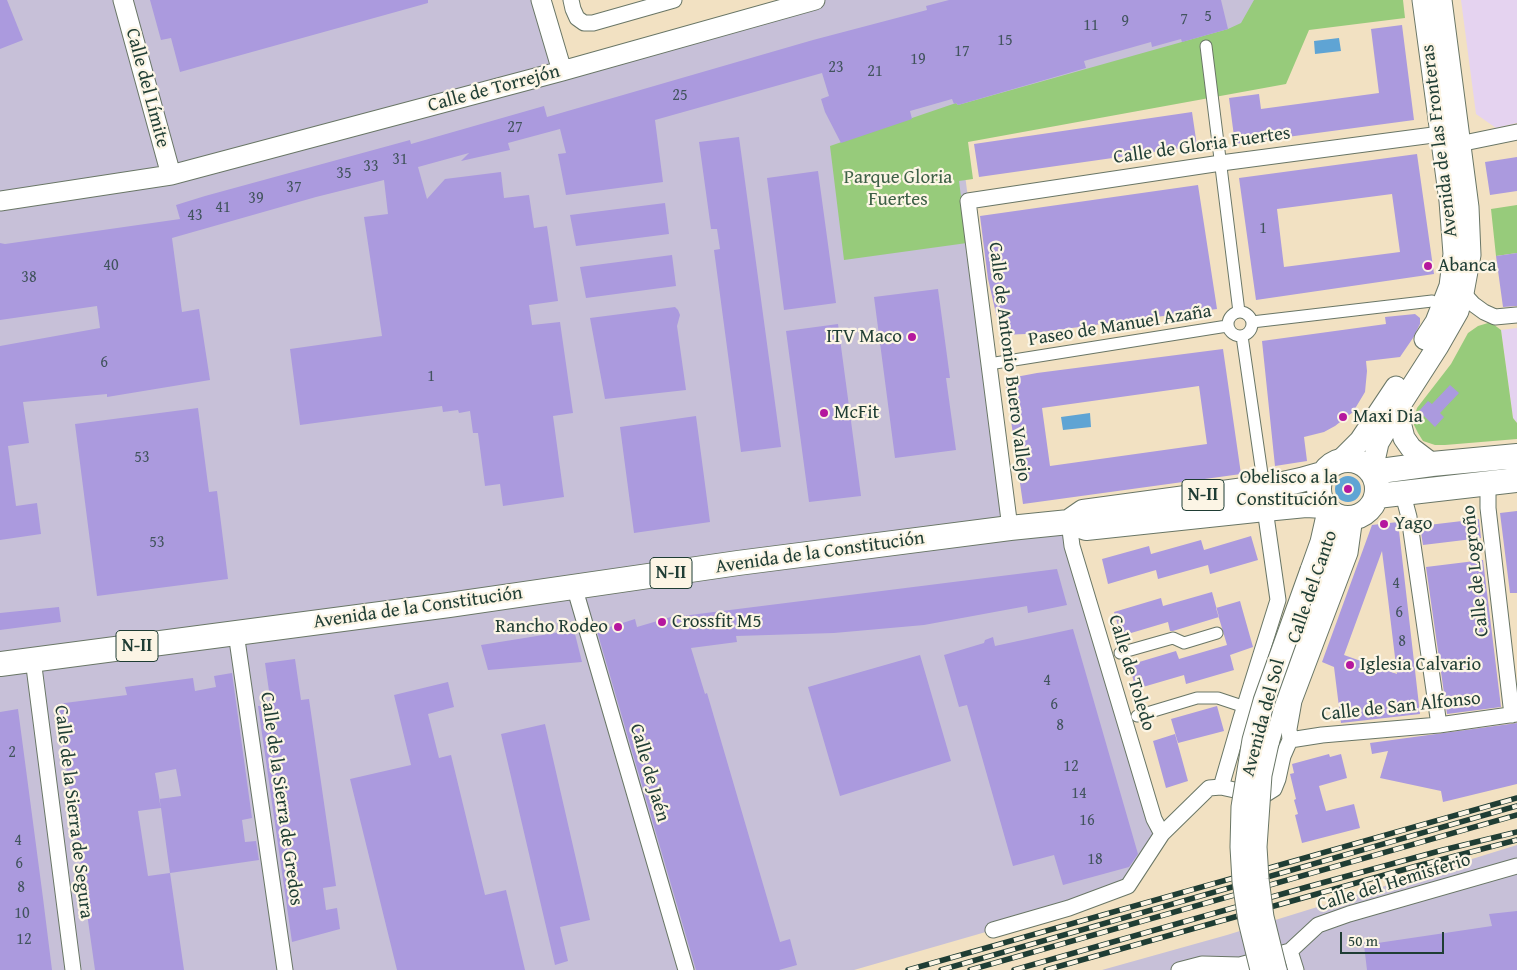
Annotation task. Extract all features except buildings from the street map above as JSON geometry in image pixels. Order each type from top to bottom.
[{"type":"main road","name":"Avenida de las Fronteras","points":[[1372,471],[1378,443],[1458,310],[1470,255],[1468,207],[1450,140],[1423,0]]},
{"type":"main road","name":"Avenida de las Fronteras","points":[[1342,460],[1360,441],[1393,392],[1436,322],[1450,286],[1454,254],[1450,201],[1450,140],[1441,0]]},
{"type":"main road","points":[[1400,407],[1404,438],[1412,448],[1432,464]]},
{"type":"main road","points":[[1372,471],[1517,456]]},
{"type":"main road","points":[[1342,460],[1358,461],[1366,465],[1372,471],[1378,487],[1388,495]]},
{"type":"main road","name":"N-II","points":[[1322,474],[1329,465],[1342,460]]},
{"type":"main road","points":[[1322,474],[1318,483],[1319,494],[1338,513],[1366,512],[1373,504],[1388,495],[1517,480]]},
{"type":"main road","name":"Avenida de la Constitución","points":[[1069,522],[1083,512],[1274,486],[1322,474]]},
{"type":"main road","name":"Avenida de la Constitución","points":[[236,633],[449,605],[738,563],[1010,528],[1069,522],[1086,528],[1306,505],[1338,513]]},
{"type":"main road","name":"Avenida del Sol","points":[[1276,970],[1263,917],[1258,879],[1256,847],[1262,775],[1268,743],[1318,572],[1321,542],[1338,513]]},
{"type":"main road","name":"Avenida del Sol","points":[[1261,970],[1249,921],[1243,882],[1241,848],[1242,807],[1253,740],[1264,702],[1318,572]]},
{"type":"main road","name":"N-II","points":[[0,664],[236,633]]},
{"type":"street","name":"Calle del Límite","points":[[123,0],[172,175]]},
{"type":"street","points":[[541,0],[562,71]]},
{"type":"street","points":[[571,0],[577,18],[584,23],[593,23],[674,0]]},
{"type":"street","name":"Calle de Torrejón","points":[[0,201],[172,175],[562,71],[815,0]]},
{"type":"street","points":[[1206,46],[1239,312]]},
{"type":"street","name":"Calle de Gloria Fuertes","points":[[968,201],[1222,163],[1432,135],[1450,140],[1517,132]]},
{"type":"street","name":"Calle de Antonio Buero Vallejo","points":[[968,201],[1010,528]]},
{"type":"street","points":[[1463,293],[1472,304],[1495,317],[1517,315]]},
{"type":"street","points":[[1262,474],[1242,336],[1248,333],[1252,322],[1432,301]]},
{"type":"street","name":"Paseo de Manuel Azaña","points":[[1242,336],[1231,333],[1227,326],[1231,315],[1239,312],[1246,314],[1252,322]]},
{"type":"street","name":"Paseo de Manuel Azaña","points":[[989,364],[1227,326]]},
{"type":"street","name":"Calle de Logroño","points":[[1488,483],[1488,508],[1514,714]]},
{"type":"street","points":[[1388,495],[1405,502],[1409,517],[1439,725]]},
{"type":"street","name":"Calle del Canto","points":[[1265,509],[1278,600],[1221,788],[1266,794],[1274,789],[1278,779],[1282,756],[1290,740],[1288,729],[1294,701],[1350,554],[1338,513]]},
{"type":"street","name":"Calle de Toledo","points":[[1069,522],[1072,546],[1088,600],[1154,818],[1162,834]]},
{"type":"street","name":"Calle de Jaén","points":[[574,586],[686,970]]},
{"type":"street","name":"Calle de la Sierra de Gredos","points":[[236,633],[285,970]]},
{"type":"street","points":[[1120,654],[1173,638],[1184,643],[1217,633]]},
{"type":"street","name":"Calle de la Sierra de Segura","points":[[33,659],[73,970]]},
{"type":"street","points":[[1137,716],[1196,698],[1218,698],[1239,705]]},
{"type":"street","name":"Calle de San Alfonso","points":[[1290,740],[1322,735],[1439,725],[1514,714]]},
{"type":"street","points":[[993,930],[1069,908],[1128,886],[1162,834],[1209,788],[1221,788]]},
{"type":"street","name":"Calle del Hemisferio","points":[[1290,951],[1318,925],[1349,914],[1517,866]]},
{"type":"street","points":[[1179,970],[1202,964],[1240,968],[1290,951],[1296,970]]},
{"type":"shaded area","points":[[0,0],[541,0],[561,71],[815,0],[1266,0],[1251,31],[957,112],[1010,528],[1069,522],[1162,834],[1128,886],[1069,908],[854,970],[0,970]]},
{"type":"shaded area","points":[[1461,0],[1517,0],[1517,123],[1496,128],[1476,114]]},
{"type":"shaded area","points":[[1517,328],[1517,423],[1513,418],[1501,330]]},
{"type":"shaded area","points":[[1517,845],[1517,970],[1102,970],[1227,935]]},
{"type":"green space","name":"Parque Gloria Fuertes","points":[[1254,0],[1403,0],[1405,18],[1309,30],[1286,84],[968,142],[973,179],[959,181],[967,243],[844,260],[830,146],[956,103],[958,105],[1228,29],[1241,23]]},
{"type":"green space","points":[[1517,205],[1517,253],[1496,256],[1491,209]]},
{"type":"green space","points":[[1488,323],[1501,330],[1513,418],[1517,423],[1517,439],[1445,445],[1435,445],[1423,441],[1414,425],[1417,408],[1451,364],[1468,333],[1478,326]]},
{"type":"water","points":[[1339,38],[1341,51],[1315,54],[1314,41]]},
{"type":"water","points":[[1090,413],[1091,427],[1063,430],[1061,417]]},
{"type":"water","points":[[1348,476],[1357,480],[1361,489],[1357,498],[1348,502],[1339,498],[1335,489],[1339,480]]},
{"type":"railway","points":[[908,970],[1517,798]]},
{"type":"railway","points":[[941,970],[1517,806]]},
{"type":"railway","points":[[970,970],[1517,815]]},
{"type":"railway","points":[[1014,970],[1307,887],[1517,832]]},
{"type":"railway","points":[[1046,970],[1413,867],[1517,840]]},
{"type":"place","name":"Abanca","points":[[1428,266]]},
{"type":"place","name":"ITV Maco","points":[[912,337]]},
{"type":"place","name":"McFit","points":[[824,413]]},
{"type":"place","name":"Maxi Dia","points":[[1343,417]]},
{"type":"place","name":"Obelisco a la Constitución","points":[[1348,489]]},
{"type":"place","name":"Yago","points":[[1384,524]]},
{"type":"place","name":"Crossfit M5","points":[[662,622]]},
{"type":"place","name":"Rancho Rodeo","points":[[618,627]]},
{"type":"place","name":"Iglesia Calvario","points":[[1350,665]]}]
